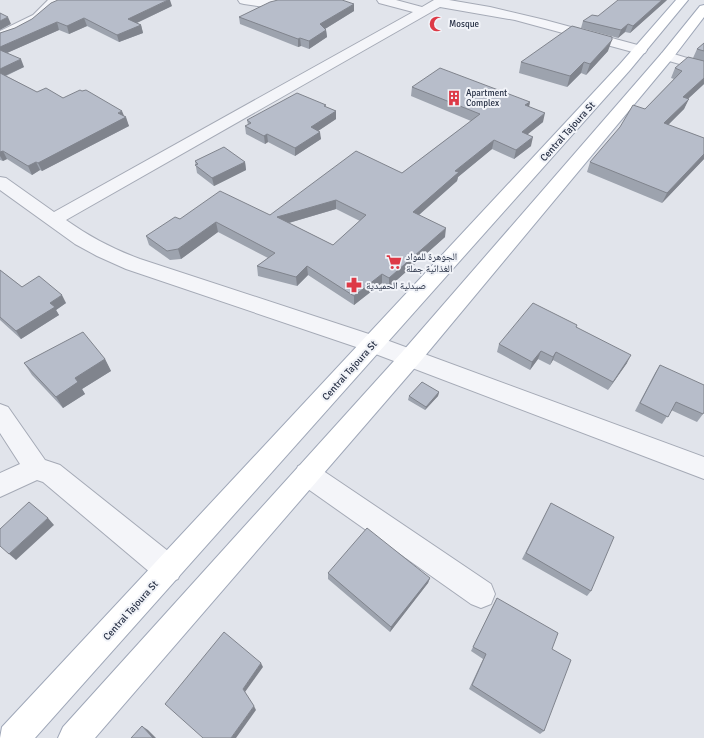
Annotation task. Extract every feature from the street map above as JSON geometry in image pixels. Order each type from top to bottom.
[{"type":"main road","name":"Central Tajoura St","points":[[13,738],[640,50],[682,0]]},
{"type":"main road","points":[[74,738],[411,358],[667,56],[704,9]]},
{"type":"street","points":[[0,36],[33,21],[49,10],[54,0]]},
{"type":"street","points":[[244,0],[271,4],[286,0]]},
{"type":"street","points":[[383,0],[422,11]]},
{"type":"street","points":[[55,219],[441,1],[496,12],[640,50]]},
{"type":"street","points":[[667,56],[704,67]]},
{"type":"street","points":[[0,182],[55,219],[82,240],[104,252],[133,264],[373,344],[704,468]]},
{"type":"street","points":[[0,414],[37,470]]},
{"type":"street","points":[[0,486],[21,475],[37,470],[51,473],[168,568]]},
{"type":"street","points":[[308,474],[481,594]]},
{"type":"building","points":[[58,0],[168,0],[128,19],[141,25],[117,35],[84,18],[67,26],[57,22],[0,47],[0,33],[15,28],[32,19],[51,3]]},
{"type":"building","points":[[278,0],[342,0],[354,4],[320,24],[326,30],[309,41],[300,38],[298,39],[239,17],[270,2]]},
{"type":"building","points":[[618,0],[662,0],[633,26],[628,24],[621,30],[583,21],[592,15],[598,16]]},
{"type":"building","points":[[0,13],[8,17],[0,21]]},
{"type":"building","points":[[572,26],[612,37],[612,40],[590,64],[584,62],[570,76],[521,62]]},
{"type":"building","points":[[704,43],[704,51],[697,49]]},
{"type":"building","points":[[0,50],[21,59],[0,69]]},
{"type":"building","points":[[688,57],[704,61],[704,78],[683,97],[689,99],[664,123],[704,138],[704,154],[667,193],[590,162],[620,127],[633,105],[645,109],[682,71],[675,68]]},
{"type":"building","points":[[440,68],[530,102],[525,105],[545,113],[522,132],[533,137],[516,150],[494,140],[455,171],[459,172],[413,212],[446,228],[389,278],[382,274],[354,296],[307,266],[296,277],[257,266],[275,253],[216,222],[178,249],[167,251],[146,236],[175,217],[180,219],[220,191],[270,215],[356,151],[402,173],[480,114],[412,87]],"holes":[[[336,200],[366,215],[333,245],[277,217]]]},
{"type":"building","points":[[0,73],[37,92],[46,88],[63,98],[80,90],[86,90],[122,111],[118,113],[126,117],[38,163],[36,162],[28,166],[3,151],[0,152]]},
{"type":"building","points":[[297,93],[326,105],[324,106],[336,111],[311,127],[320,132],[295,148],[267,134],[264,136],[245,126],[251,123],[247,120]]},
{"type":"building","points":[[224,147],[245,162],[212,178],[195,165],[198,164],[195,161]]},
{"type":"building","points":[[0,270],[22,287],[39,276],[62,295],[50,303],[55,307],[16,331],[0,317]]},
{"type":"building","points":[[533,303],[631,355],[613,382],[556,352],[553,357],[541,351],[532,362],[499,344]]},
{"type":"building","points":[[83,332],[105,359],[75,378],[78,382],[56,397],[24,363]]},
{"type":"building","points":[[660,365],[704,385],[703,414],[676,402],[668,417],[640,403]]},
{"type":"building","points":[[422,382],[439,392],[426,407],[409,396]]},
{"type":"building","points":[[29,502],[48,518],[9,554],[0,546],[0,529]]},
{"type":"building","points":[[551,503],[614,537],[591,591],[526,553]]},
{"type":"building","points":[[367,528],[430,578],[391,627],[328,573]]},
{"type":"building","points":[[497,598],[558,633],[552,649],[571,660],[544,731],[472,685],[486,654],[473,647]]},
{"type":"building","points":[[224,632],[261,663],[243,689],[254,706],[231,738],[203,738],[165,704]]},
{"type":"building","points":[[142,726],[153,738],[131,738]]},
{"type":"place","name":"Mosque","points":[[437,24]]},
{"type":"place","name":"Apartment Complex","points":[[454,98]]},
{"type":"place","name":"الجوهرة للمواد الغذائية جملة","points":[[394,262]]},
{"type":"place","name":"صيدلية الحميدية","points":[[354,285]]}]
